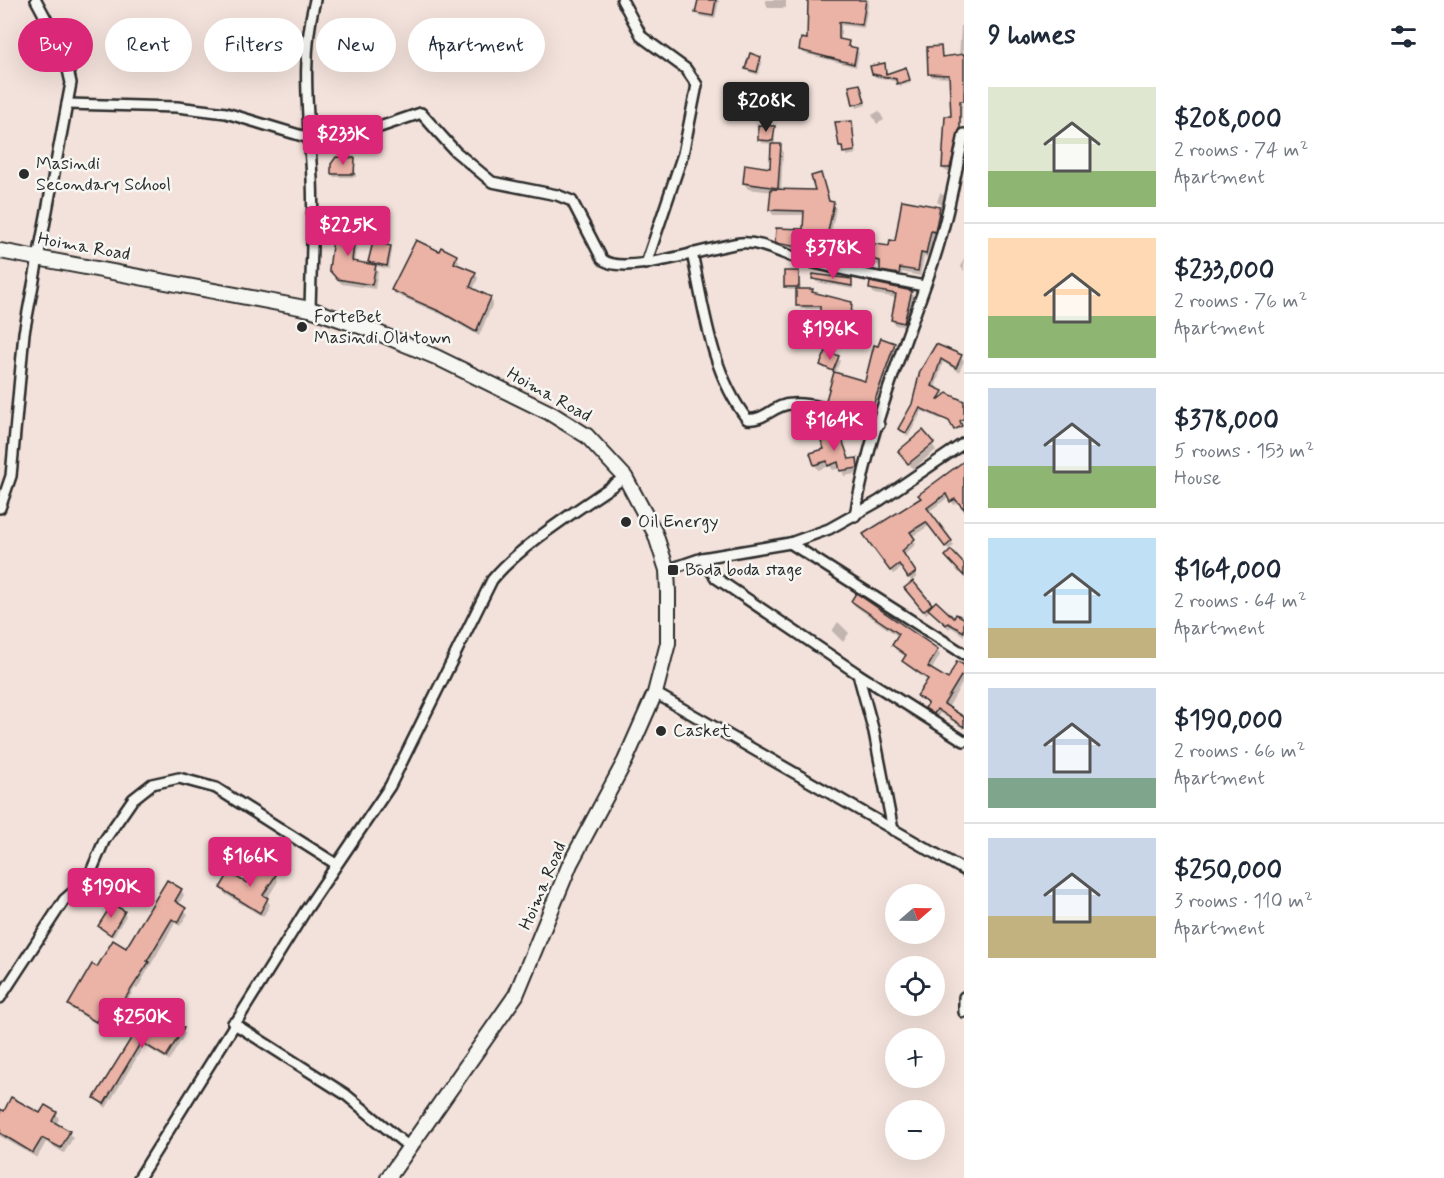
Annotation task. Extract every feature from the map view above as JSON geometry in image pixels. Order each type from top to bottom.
[{"type":"main road","name":"Hoima Road","points":[[0,251],[38,256],[310,309],[436,357],[550,413],[587,436],[625,477],[655,533],[667,570],[668,643],[655,693],[625,761],[570,864],[516,995],[388,1178]]},
{"type":"street","points":[[0,508],[11,476],[24,333],[71,83],[69,64],[36,0]]},
{"type":"street","points":[[310,309],[312,182],[307,57],[309,23],[315,0]]},
{"type":"street","points":[[622,0],[642,37],[686,69],[697,85],[683,154],[646,264]]},
{"type":"street","points":[[67,104],[177,107],[218,112],[310,142],[368,131],[421,113],[455,151],[492,182],[557,195],[572,201],[606,262],[646,264],[739,243],[756,244],[779,254],[813,263],[924,286]]},
{"type":"street","points":[[855,516],[859,490],[879,425],[947,219],[964,134]]},
{"type":"street","points":[[692,253],[711,341],[729,388],[747,419],[754,420],[790,404],[809,405],[879,425]]},
{"type":"street","points":[[667,570],[702,558],[790,543],[855,516],[964,444]]},
{"type":"street","points":[[139,1178],[233,1023],[336,864],[381,801],[406,757],[492,580],[554,528],[625,477]]},
{"type":"street","points":[[790,543],[964,654]]},
{"type":"street","points":[[702,558],[716,578],[858,674],[964,741]]},
{"type":"street","points":[[858,674],[874,732],[893,830]]},
{"type":"street","points":[[655,693],[964,870]]},
{"type":"street","points":[[0,998],[64,900],[88,879],[104,841],[133,799],[152,784],[179,778],[216,788],[336,864]]},
{"type":"street","points":[[964,997],[964,1012]]},
{"type":"street","points":[[233,1023],[345,1094],[409,1147]]},
{"type":"building","points":[[698,0],[716,0],[713,16],[695,13]]},
{"type":"building","points":[[808,0],[866,0],[862,25],[839,22],[839,39],[849,41],[848,46],[857,48],[854,64],[799,50],[801,38],[807,39]]},
{"type":"building","points":[[941,46],[942,57],[964,54],[964,101],[960,101],[960,129],[950,168],[942,168],[945,116],[951,116],[949,75],[928,74],[927,47]]},
{"type":"building","points":[[750,53],[761,57],[757,72],[745,69]]},
{"type":"building","points":[[885,63],[886,74],[906,67],[910,80],[897,84],[896,79],[872,74],[870,66]]},
{"type":"building","points":[[860,84],[865,102],[853,105],[849,86]]},
{"type":"building","points":[[852,121],[855,151],[843,153],[842,146],[839,146],[835,122]]},
{"type":"building","points":[[758,125],[775,126],[773,141],[758,140]]},
{"type":"building","points":[[771,144],[781,144],[778,188],[743,183],[745,164],[770,168]]},
{"type":"building","points":[[336,157],[355,158],[354,174],[331,174],[331,164]]},
{"type":"building","points":[[821,173],[829,201],[834,202],[827,237],[889,246],[890,240],[895,241],[902,200],[940,207],[935,232],[931,231],[926,254],[921,253],[918,271],[900,268],[899,274],[880,271],[880,261],[775,243],[776,228],[803,229],[804,211],[769,210],[771,189],[815,190],[811,176]]},
{"type":"building","points":[[335,221],[356,224],[352,261],[376,265],[372,285],[337,279],[329,270]]},
{"type":"building","points":[[416,240],[439,251],[441,247],[457,255],[454,263],[476,272],[470,287],[491,297],[476,332],[441,312],[391,290]]},
{"type":"building","points":[[373,242],[391,246],[387,266],[368,262]]},
{"type":"building","points":[[784,271],[799,271],[799,287],[784,287]]},
{"type":"building","points":[[813,274],[852,279],[852,286],[812,279]]},
{"type":"building","points":[[870,282],[912,291],[904,323],[891,320],[896,294],[869,289]]},
{"type":"building","points":[[796,289],[813,289],[812,292],[852,302],[851,319],[820,318],[820,306],[796,306]]},
{"type":"building","points":[[881,338],[895,343],[870,414],[826,400],[834,372],[865,381],[874,345],[878,346]]},
{"type":"building","points":[[936,344],[962,355],[956,368],[941,359],[932,386],[943,391],[938,400],[947,393],[964,401],[964,418],[960,421],[962,426],[954,430],[949,421],[920,408],[906,433],[898,429],[912,404],[920,371]]},
{"type":"building","points":[[826,351],[839,356],[833,371],[820,365]]},
{"type":"building","points":[[844,421],[862,427],[860,436],[842,432]]},
{"type":"building","points":[[838,428],[849,459],[857,458],[858,468],[840,471],[838,462],[828,466],[827,461],[814,465],[810,453],[824,449],[819,435]]},
{"type":"building","points":[[923,430],[934,443],[908,464],[898,451]]},
{"type":"building","points":[[964,461],[964,509],[955,499],[950,502],[946,494],[927,508],[952,541],[945,547],[926,522],[910,532],[915,539],[902,551],[916,572],[908,578],[899,564],[890,571],[863,534],[921,498],[918,495]]},
{"type":"building","points":[[951,550],[964,564],[964,576],[945,556]]},
{"type":"building","points":[[913,581],[932,604],[923,611],[904,588]]},
{"type":"building","points":[[856,593],[938,649],[928,667],[948,679],[957,661],[964,665],[964,677],[961,676],[944,704],[964,717],[964,727],[937,709],[934,714],[925,708],[928,703],[917,696],[928,679],[902,661],[906,655],[892,645],[899,634],[851,601]]},
{"type":"building","points":[[936,601],[954,618],[956,614],[964,618],[964,632],[948,623],[946,625],[928,609]]},
{"type":"building","points":[[258,864],[276,875],[263,895],[268,898],[260,913],[220,888],[229,873],[247,883]]},
{"type":"building","points":[[167,880],[182,889],[175,901],[186,908],[178,923],[172,919],[147,961],[149,962],[119,1008],[108,1001],[96,1022],[68,1005],[92,964],[97,967],[113,940],[126,948]]},
{"type":"building","points":[[112,904],[125,911],[111,935],[98,926]]},
{"type":"building","points":[[145,1016],[159,1025],[164,1016],[184,1028],[166,1057],[141,1042],[104,1104],[94,1098]]},
{"type":"building","points":[[11,1097],[40,1113],[45,1105],[57,1112],[52,1121],[70,1131],[61,1148],[42,1138],[33,1153],[0,1133],[0,1109],[4,1111]]},
{"type":"place","name":"Masindi Secondary School","points":[[24,174]]},
{"type":"place","name":"ForteBet Masindi Old town","points":[[302,327]]},
{"type":"place","name":"Oil Energy","points":[[626,522]]},
{"type":"place","name":"Boda boda stage","points":[[673,570]]},
{"type":"place","name":"Casket","points":[[661,731]]}]
